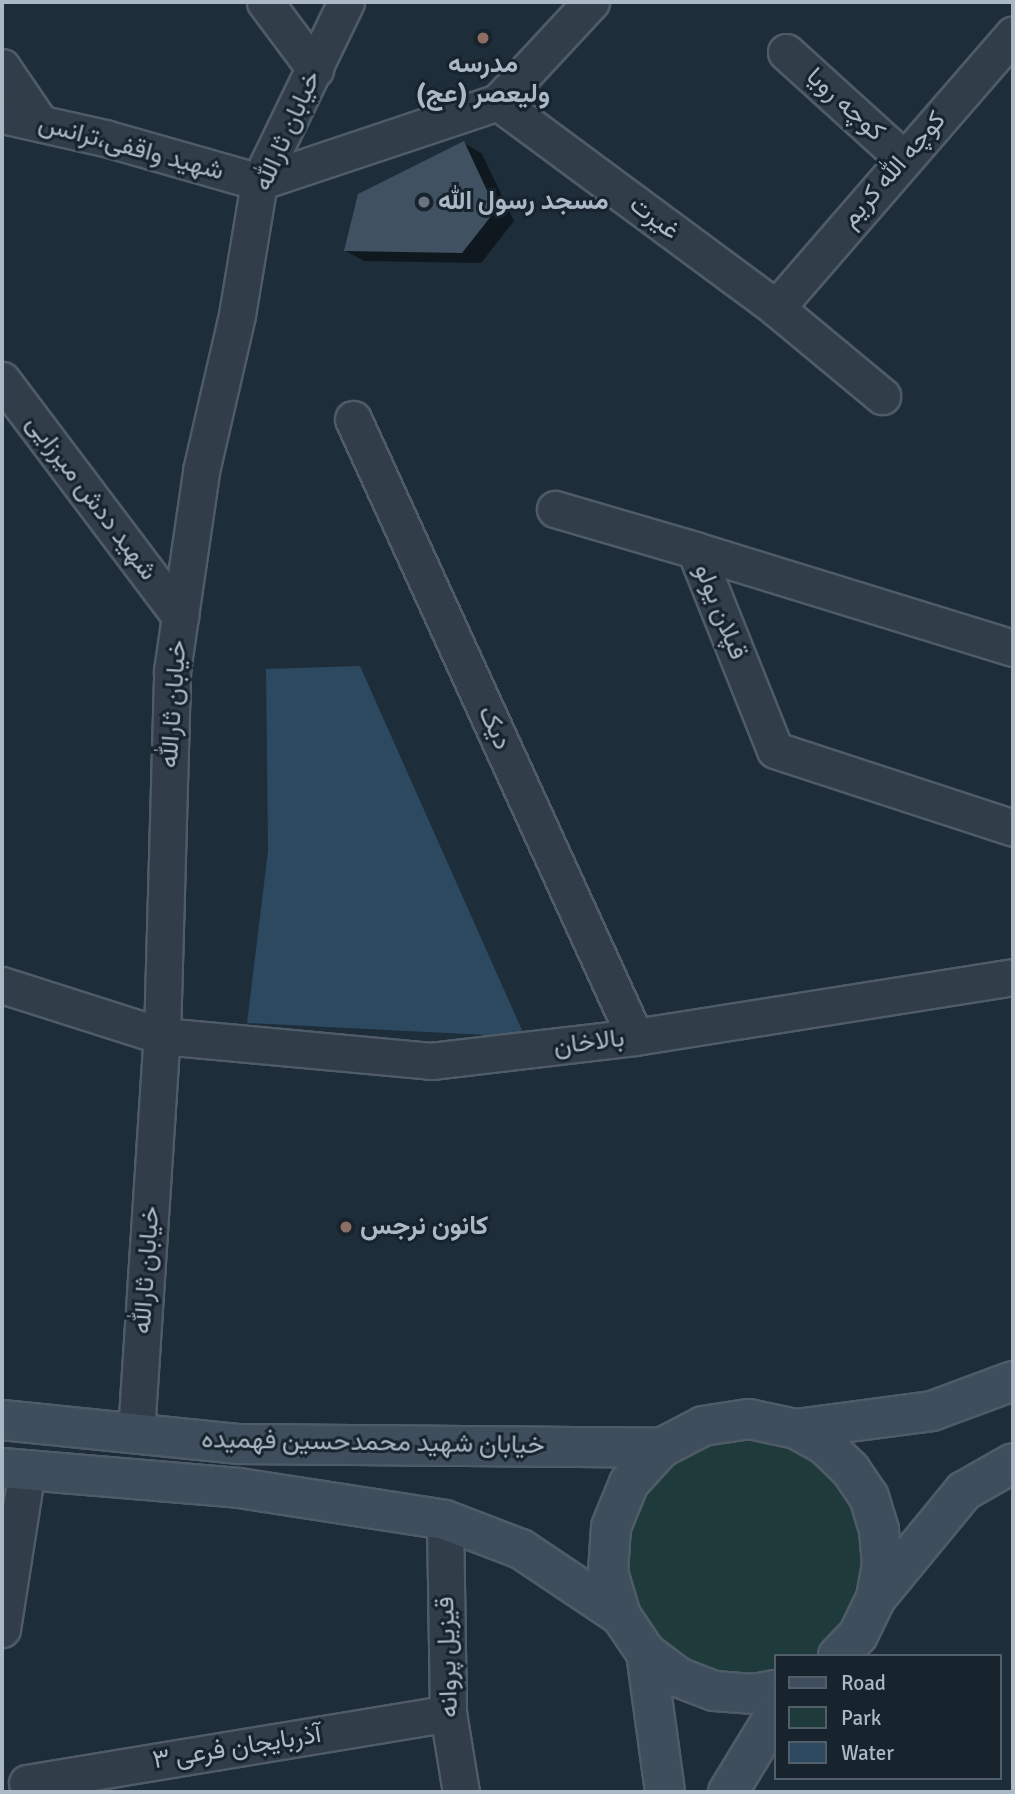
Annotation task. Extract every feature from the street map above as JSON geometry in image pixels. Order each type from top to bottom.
[{"type":"main road","points":[[774,1690],[754,1694],[715,1691],[678,1677],[646,1653],[621,1616],[608,1572],[611,1527],[629,1483],[661,1448],[703,1426],[738,1421],[796,1429],[932,1411],[1013,1381]]},
{"type":"main road","name":"خیابان شهید محمدحسین فهمیده","points":[[2,1420],[240,1444],[661,1448]]},
{"type":"main road","points":[[796,1429],[825,1445],[850,1469],[869,1497],[880,1541],[876,1598]]},
{"type":"main road","points":[[840,1654],[858,1635],[876,1598],[964,1491],[1013,1463]]},
{"type":"main road","name":"خیابان شهید محمدحسین فهمیده","points":[[14,1469],[239,1488],[444,1520],[521,1549],[621,1616]]},
{"type":"main road","points":[[646,1653],[665,1792]]},
{"type":"main road","points":[[729,1792],[774,1717]]},
{"type":"street","points":[[265,2],[315,69]]},
{"type":"street","name":"خیابان ثارالله","points":[[136,1433],[162,1036],[172,671],[201,471],[237,315],[259,182],[346,2]]},
{"type":"street","points":[[259,182],[498,102],[591,2]]},
{"type":"street","name":"کوچه الله کریم","points":[[776,308],[1013,34]]},
{"type":"street","name":"کوچه رویا","points":[[786,52],[903,158]]},
{"type":"street","points":[[2,67],[40,123]]},
{"type":"street","name":"غیرت","points":[[498,102],[776,308],[882,396]]},
{"type":"street","name":"شهید واقفی،ترانس","points":[[2,115],[259,182]]},
{"type":"street","name":"شهید ددش میرزایی","points":[[2,380],[180,616]]},
{"type":"street","name":"دیک","points":[[353,419],[635,1037]]},
{"type":"street","points":[[555,509],[695,550]]},
{"type":"street","name":"قپلان یولو","points":[[695,550],[1013,648]]},
{"type":"street","name":"قپلان یولو","points":[[695,550],[775,750],[1013,828]]},
{"type":"street","name":"بالاخان","points":[[2,985],[162,1036],[431,1061],[635,1037],[1013,977]]},
{"type":"street","points":[[2,1629],[14,1469]]},
{"type":"street","name":"قیزیل پروانه","points":[[444,1520],[448,1713],[461,1792]]},
{"type":"street","name":"آذربایجان فرعی ۳","points":[[27,1783],[448,1713]]},
{"type":"green space","points":[[741,1437],[779,1442],[814,1459],[841,1485],[861,1522],[866,1564],[857,1605],[835,1641],[819,1654],[774,1654],[774,1675],[720,1679],[681,1663],[650,1635],[631,1602],[624,1564],[628,1526],[644,1491],[670,1463],[704,1444]]},
{"type":"water","points":[[360,666],[525,1037],[247,1023],[268,851],[266,669]]},
{"type":"building","name":"مسجد رسول الله","points":[[464,141],[496,210],[462,253],[344,251],[358,194]]},
{"type":"place","name":"مدرسه ولیعصر (عج)","points":[[483,38]]},
{"type":"place","name":"مسجد رسول الله","points":[[424,202]]},
{"type":"place","name":"کانون نرجس","points":[[346,1227]]}]
